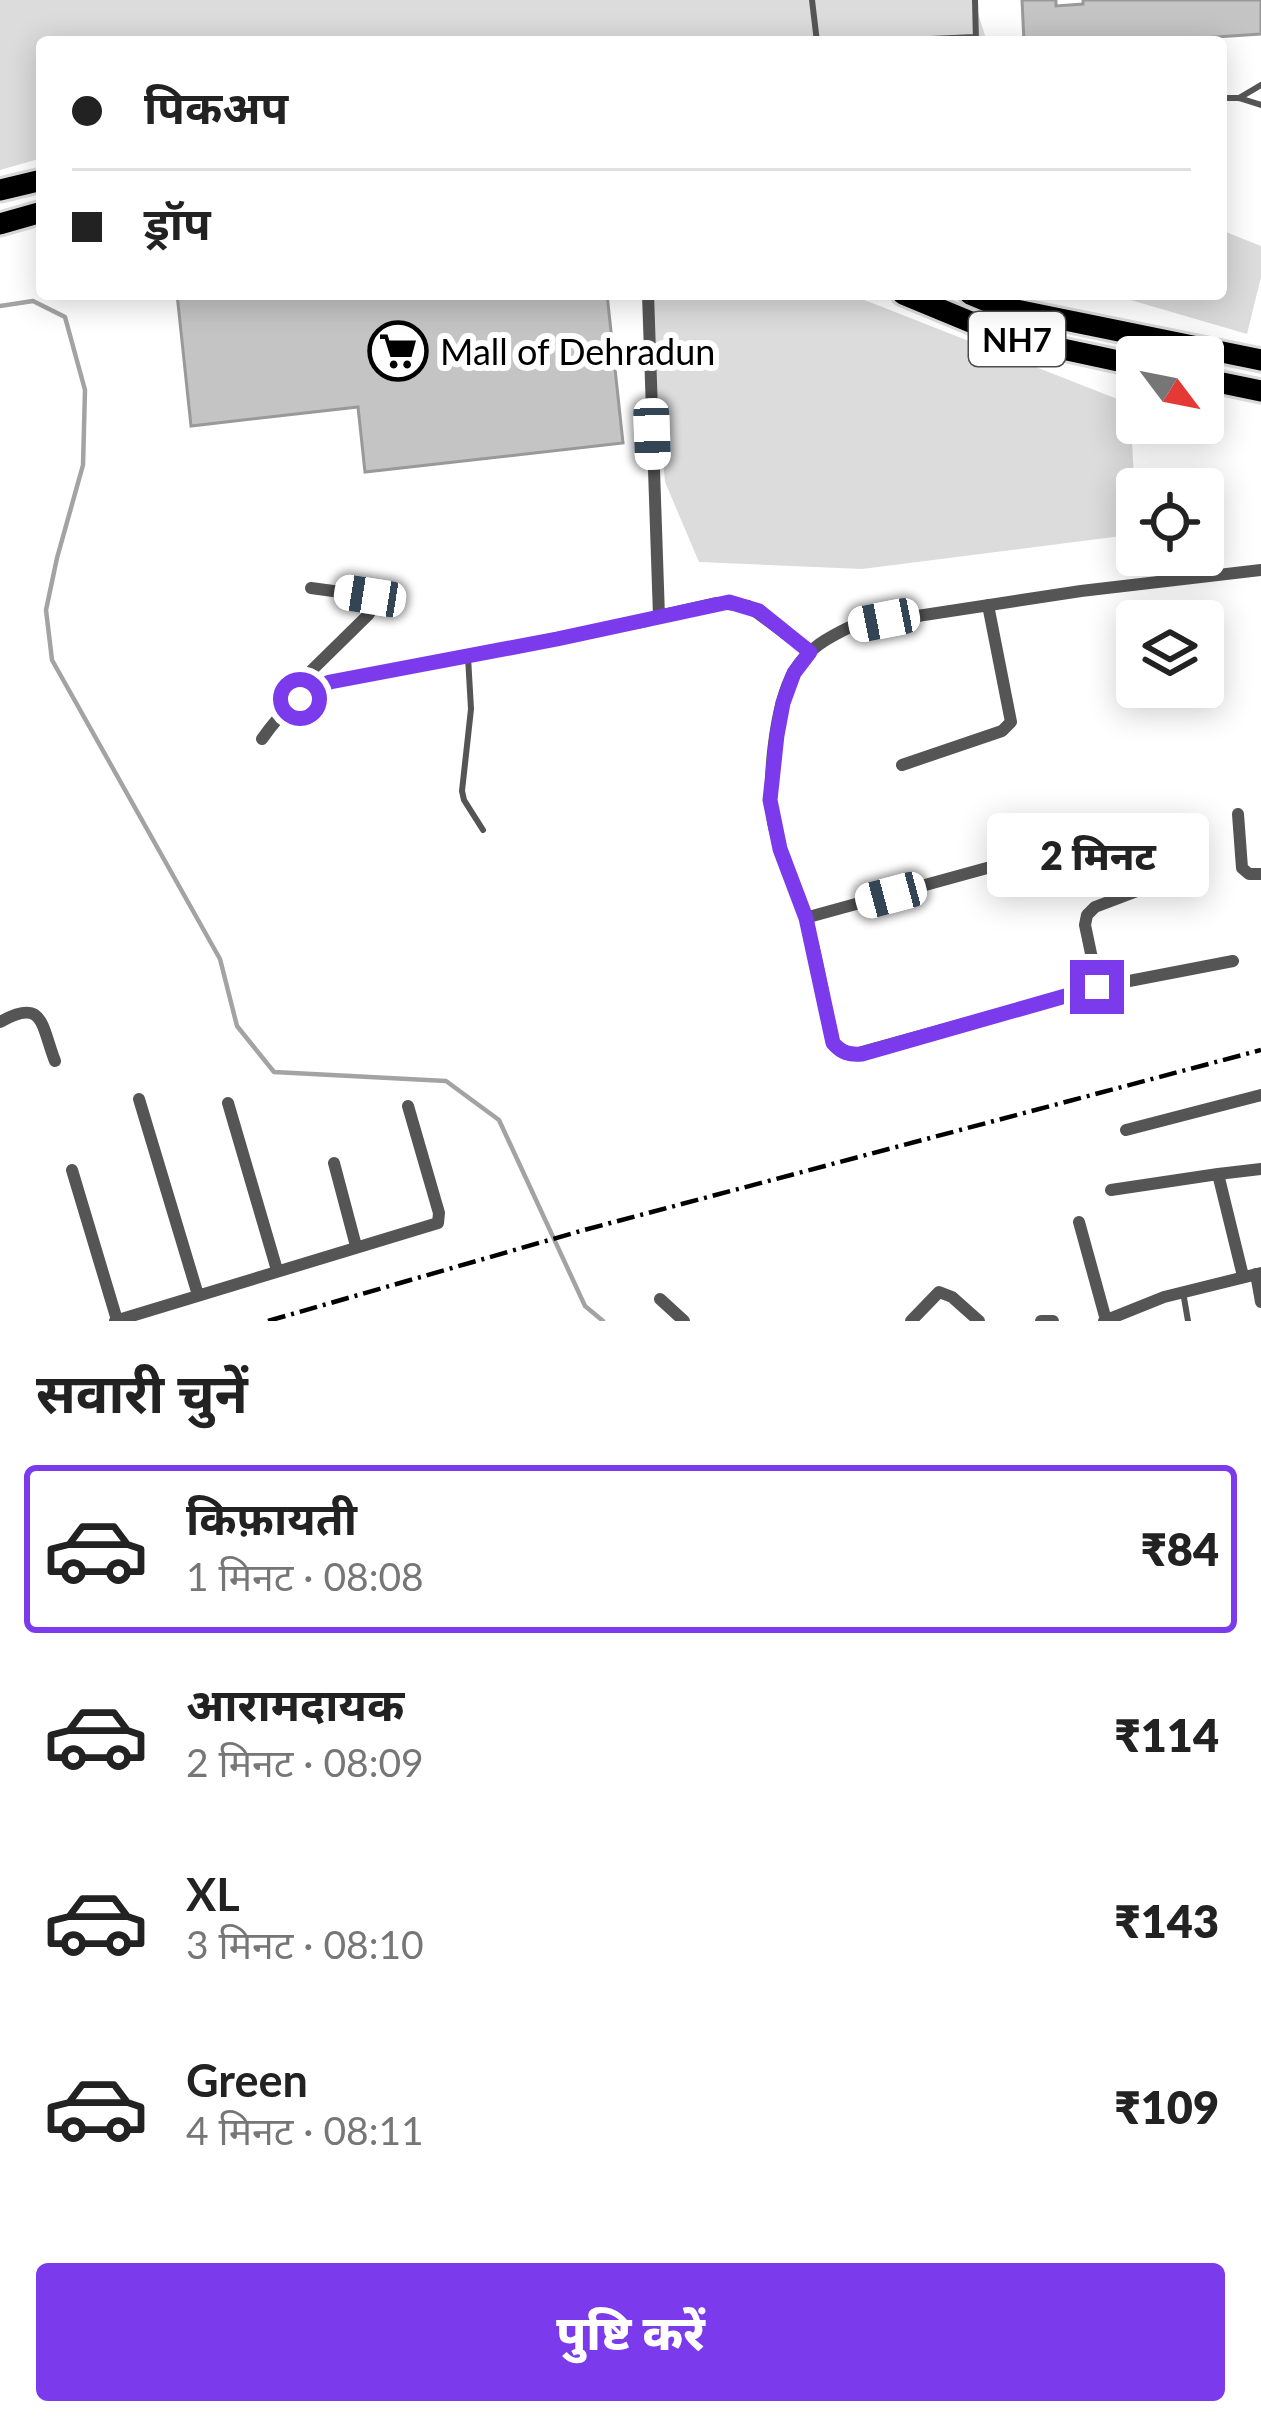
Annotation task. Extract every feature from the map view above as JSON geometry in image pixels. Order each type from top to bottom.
[{"type":"highway","points":[[0,190],[36,181]]},
{"type":"highway","points":[[0,224],[36,214]]},
{"type":"highway","name":"NH7","points":[[918,300],[1007,337],[1116,360]]},
{"type":"highway","name":"NH7","points":[[983,300],[1001,308],[1261,360]]},
{"type":"highway","points":[[1224,383],[1261,391]]},
{"type":"street","points":[[648,300],[658,616]]},
{"type":"street","points":[[1233,961],[1097,987],[851,1055],[833,1043],[806,918],[780,849],[770,800],[783,703],[794,673],[823,640],[852,626],[1081,591],[1261,570]]},
{"type":"street","points":[[309,691],[312,670],[377,604],[370,596],[310,588]]},
{"type":"street","points":[[262,739],[279,714],[330,682],[716,603],[759,611],[810,652]]},
{"type":"street","points":[[902,765],[1002,730],[1010,722],[988,605]]},
{"type":"street","points":[[1238,814],[1242,868],[1249,874],[1261,874]]},
{"type":"street","points":[[806,918],[1104,836]]},
{"type":"street","points":[[1097,987],[1087,915],[1095,907],[1161,882]]},
{"type":"street","points":[[0,1022],[25,1010],[32,1012],[56,1060]]},
{"type":"street","points":[[1126,1130],[1261,1095]]},
{"type":"street","points":[[140,1100],[198,1295]]},
{"type":"street","points":[[228,1103],[277,1270]]},
{"type":"street","points":[[72,1170],[116,1321],[431,1227],[439,1219],[408,1106]]},
{"type":"street","points":[[334,1163],[356,1246]]},
{"type":"street","points":[[1111,1190],[1261,1169]]},
{"type":"street","points":[[1218,1174],[1261,1303]]},
{"type":"street","points":[[1079,1222],[1111,1320],[1183,1292],[1254,1274]]},
{"type":"street","points":[[911,1321],[938,1292],[952,1297],[979,1321]]},
{"type":"street","points":[[660,1299],[684,1321]]},
{"type":"street","points":[[1041,1321],[1053,1321]]},
{"type":"lane","points":[[812,0],[816,36]]},
{"type":"lane","points":[[975,0],[976,36]]},
{"type":"lane","points":[[1239,98],[1261,85]]},
{"type":"lane","points":[[1227,98],[1261,105]]},
{"type":"lane","points":[[468,657],[471,709],[462,791],[483,830]]},
{"type":"lane","points":[[1183,1292],[1188,1321]]},
{"type":"shaded area","points":[[0,0],[974,0],[985,36],[36,36],[36,160],[0,170]]},
{"type":"shaded area","points":[[1227,232],[1261,246],[1261,277],[1247,334],[1131,300],[1227,300]]},
{"type":"shaded area","points":[[649,300],[864,300],[1116,399],[1116,444],[1132,444],[1133,468],[1116,468],[1116,537],[862,569],[699,562],[665,482]]},
{"type":"building","points":[[1022,0],[1056,0],[1056,6],[1083,4],[1083,0],[1261,0],[1261,34],[1024,36]]},
{"type":"building","name":"Mall of Dehradun","points":[[178,300],[608,300],[623,443],[365,472],[358,407],[191,426]]},
{"type":"waterway","points":[[0,306],[33,301],[65,317],[85,390],[83,465],[46,610],[52,660],[220,959],[237,1026],[274,1072],[446,1081],[499,1120],[585,1306],[603,1321]]},
{"type":"railway","points":[[268,1321],[584,1230],[1261,1050]]},
{"type":"place","name":"Mall of Dehradun","points":[[398,351]]},
{"type":"route","points":[[300,699],[330,682],[716,603],[748,606],[810,652],[794,673],[783,703],[770,800],[780,849],[806,918],[833,1043],[840,1051],[862,1054],[1097,987]]}]
